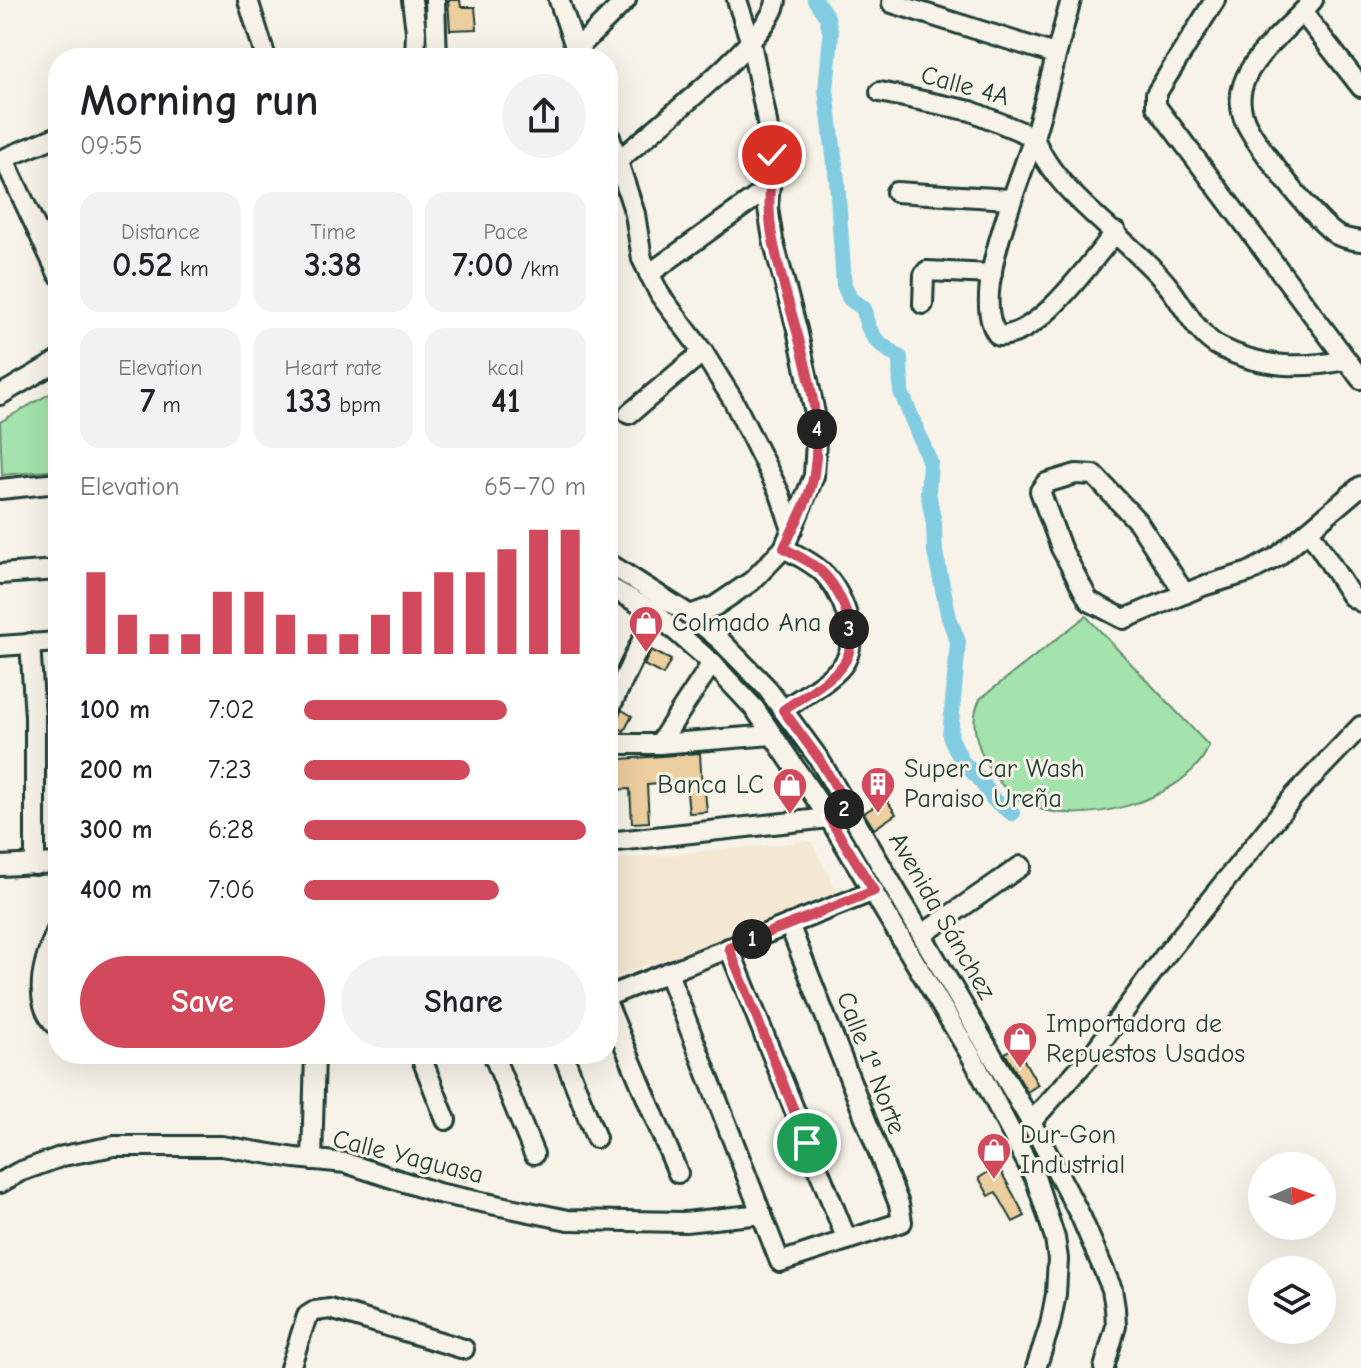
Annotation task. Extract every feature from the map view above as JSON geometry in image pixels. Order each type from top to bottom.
[{"type":"street","points":[[248,0],[263,48]]},
{"type":"street","points":[[412,0],[415,48]]},
{"type":"street","points":[[435,0],[437,48]]},
{"type":"street","points":[[559,0],[576,48]]},
{"type":"street","points":[[583,48],[626,0]]},
{"type":"street","points":[[690,615],[715,606],[752,581],[784,548],[814,476],[817,423],[797,329],[773,240],[768,208],[772,155],[751,43],[737,0]]},
{"type":"street","points":[[776,0],[774,12],[751,43],[619,160],[635,214],[642,259],[649,274],[660,295],[703,352],[758,447],[780,494],[792,530]]},
{"type":"street","points":[[1071,0],[1034,137],[1010,199],[992,274],[989,297],[994,330],[999,336],[1010,336],[1048,311],[1116,232]]},
{"type":"street","points":[[1215,0],[1156,94],[1156,106],[1361,379]]},
{"type":"street","points":[[892,3],[1055,54]]},
{"type":"street","points":[[1361,87],[1308,6],[1249,71],[1241,90],[1245,122],[1263,148],[1327,227],[1348,239],[1361,241]]},
{"type":"street","name":"Calle 4A","points":[[880,92],[971,111],[1034,137]]},
{"type":"street","points":[[1034,137],[1041,154],[1061,181],[1156,272],[1217,346],[1264,363],[1288,366],[1346,360]]},
{"type":"street","points":[[48,140],[2,160],[48,254]]},
{"type":"street","points":[[649,274],[770,187]]},
{"type":"street","points":[[896,192],[1010,199]]},
{"type":"street","points":[[923,304],[924,275],[927,271],[992,274]]},
{"type":"street","points":[[629,414],[703,352]]},
{"type":"street","points":[[0,395],[48,367]]},
{"type":"street","points":[[1185,594],[1138,522],[1094,475],[1076,474],[1046,483],[1040,491],[1048,517],[1089,601],[1124,619],[1249,572],[1277,557],[1361,486]]},
{"type":"street","points":[[0,489],[48,484]]},
{"type":"street","points":[[1310,532],[1351,596],[1361,602]]},
{"type":"street","points":[[783,710],[841,667],[849,654],[851,634],[842,601],[830,580],[819,569],[784,548]]},
{"type":"street","name":"Avenida Sánchez","points":[[618,569],[690,615],[748,667],[819,759],[1031,1122],[1081,1217],[1112,1289],[1116,1326],[1104,1368]]},
{"type":"street","points":[[0,574],[48,571]]},
{"type":"street","name":"Avenida Sánchez","points":[[618,592],[655,613],[712,663],[755,709],[829,818],[973,1059],[1036,1180],[1052,1224],[1058,1259],[1056,1294],[1036,1368]]},
{"type":"street","points":[[618,691],[655,613]]},
{"type":"street","points":[[0,646],[48,642]]},
{"type":"street","points":[[30,643],[35,717],[35,865]]},
{"type":"street","points":[[659,744],[712,663]]},
{"type":"street","points":[[1031,1122],[1094,1052],[1164,957],[1294,796],[1361,726]]},
{"type":"street","points":[[618,744],[773,735]]},
{"type":"street","points":[[618,841],[829,818],[848,807]]},
{"type":"street","points":[[0,866],[48,864]]},
{"type":"street","points":[[923,934],[1021,866]]},
{"type":"street","points":[[618,992],[874,891]]},
{"type":"street","name":"Calle 1ª Norte","points":[[789,924],[899,1204],[902,1222],[847,1240]]},
{"type":"street","points":[[668,973],[780,1262],[847,1240],[729,948]]},
{"type":"street","points":[[48,989],[42,999],[48,1015]]},
{"type":"street","points":[[618,1030],[678,1173]]},
{"type":"street","points":[[312,1160],[315,1064]]},
{"type":"street","points":[[424,1064],[446,1120]]},
{"type":"street","points":[[497,1064],[534,1154]]},
{"type":"street","points":[[567,1064],[596,1138]]},
{"type":"street","name":"Calle Yaguasa","points":[[0,1183],[19,1172],[63,1156],[114,1146],[222,1146],[346,1163],[438,1193],[568,1220],[685,1222],[762,1214]]},
{"type":"street","points":[[290,1368],[307,1316],[315,1311],[330,1309],[464,1349]]},
{"type":"shaded area","points":[[811,841],[843,902],[618,975],[618,859]]},
{"type":"green space","points":[[48,395],[48,471],[2,475],[0,422]]},
{"type":"green space","points":[[1086,616],[1209,746],[1197,766],[1154,796],[1100,812],[1046,811],[1018,799],[993,774],[977,738],[975,712],[980,699]]},
{"type":"building","points":[[448,0],[460,0],[461,7],[475,7],[477,29],[450,30]]},
{"type":"building","points":[[651,650],[671,660],[663,675],[644,665]]},
{"type":"building","points":[[622,710],[632,716],[624,731],[618,727],[618,716]]},
{"type":"building","points":[[700,753],[702,791],[705,791],[707,812],[689,813],[686,782],[647,785],[649,822],[632,823],[630,789],[618,790],[618,759]]},
{"type":"building","name":"Super Car Wash Paraiso Ureña","points":[[886,799],[896,814],[874,829],[864,813]]},
{"type":"building","name":"Importadora de Repuestos Usados","points":[[1016,1046],[1038,1085],[1027,1092],[1005,1053]]},
{"type":"building","points":[[998,1166],[1025,1216],[1013,1222],[996,1192],[989,1196],[979,1178]]},
{"type":"waterway","points":[[815,0],[827,17],[831,35],[826,90],[837,180],[844,285],[850,299],[864,309],[875,338],[900,358],[901,392],[930,462],[928,492],[935,552],[949,618],[958,642],[950,736],[962,762],[979,778],[994,800],[1012,813]]},
{"type":"place","name":"Colmado Ana","points":[[646,654]]},
{"type":"place","name":"Super Car Wash Paraiso Ureña","points":[[878,815]]},
{"type":"place","name":"Banca LC","points":[[790,816]]},
{"type":"place","name":"Importadora de Repuestos Usados","points":[[1020,1070]]},
{"type":"place","name":"Dur-Gon Industrial","points":[[994,1181]]},
{"type":"route","points":[[772,155],[768,208],[773,240],[797,329],[817,423],[814,476],[784,548],[819,569],[830,580],[842,601],[851,634],[849,654],[841,667],[783,710],[819,759],[848,807],[829,818],[874,891],[729,948],[807,1143]]}]
